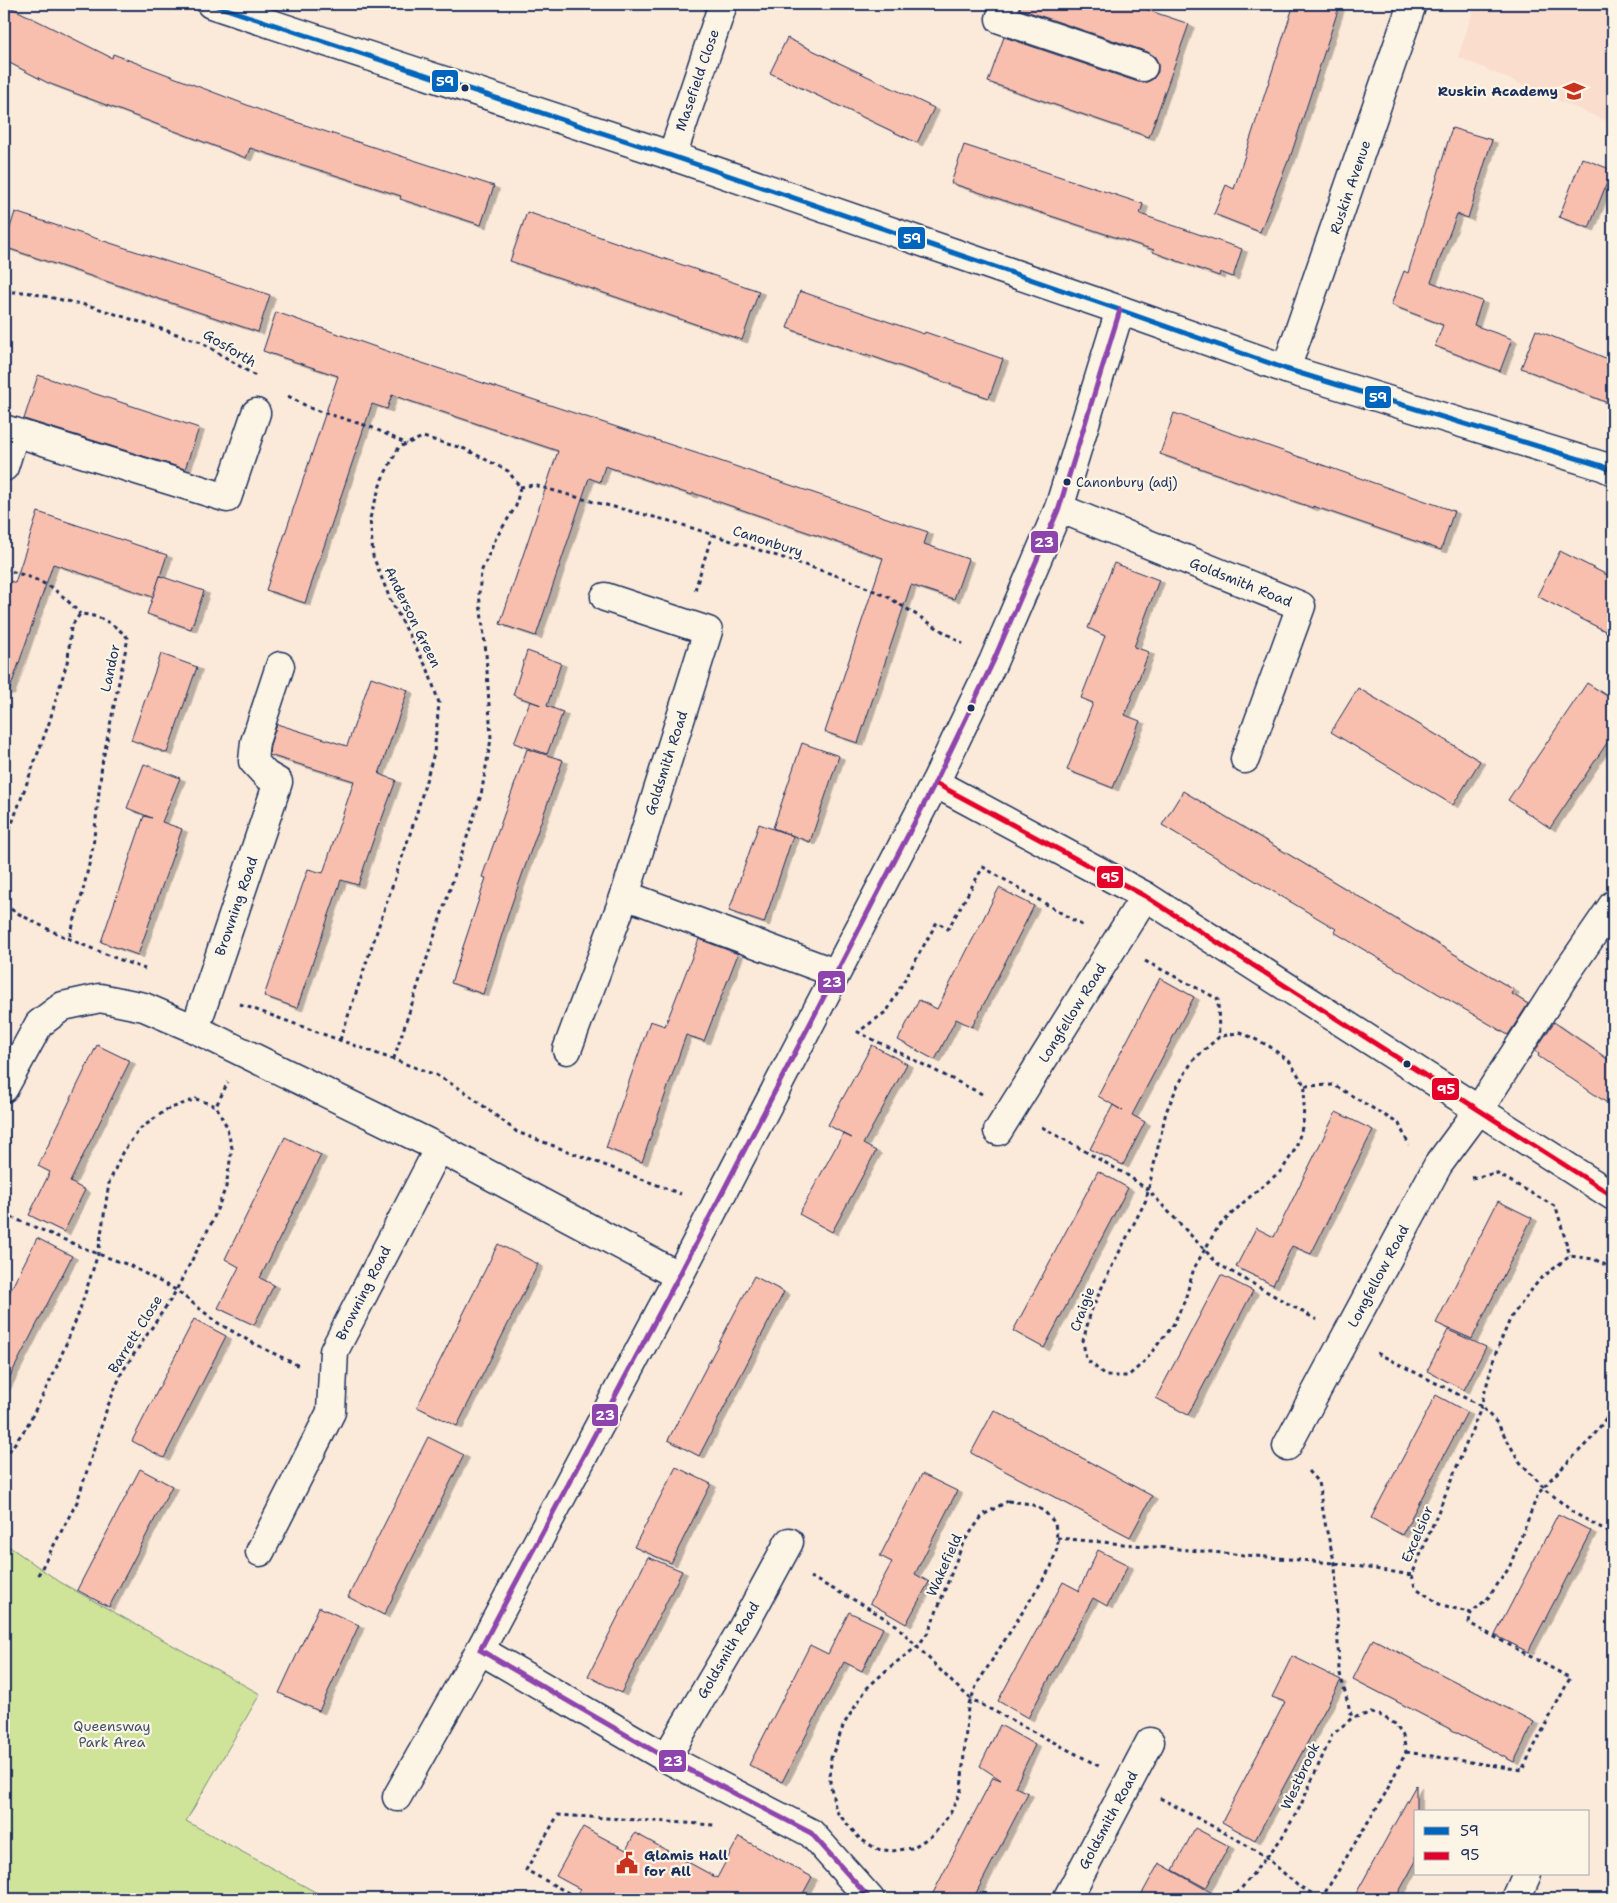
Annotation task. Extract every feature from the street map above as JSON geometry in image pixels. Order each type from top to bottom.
[{"type":"street","points":[[211,4],[672,156],[1286,369],[1613,471]]},
{"type":"street","name":"Masefield Close","points":[[672,156],[723,4]]},
{"type":"street","points":[[1005,4],[1000,19],[1143,67]]},
{"type":"street","name":"Ruskin Avenue","points":[[1286,369],[1412,4]]},
{"type":"street","points":[[397,1797],[480,1650],[679,1276],[935,783],[993,662],[1059,508],[1120,310]]},
{"type":"street","points":[[4,467],[9,430],[226,498],[256,413]]},
{"type":"street","name":"Goldsmith Road","points":[[1059,508],[1301,606],[1245,759]]},
{"type":"street","points":[[605,597],[697,628]]},
{"type":"street","name":"Goldsmith Road","points":[[567,1050],[624,895],[697,628]]},
{"type":"street","name":"Browning Road","points":[[194,1029],[278,782],[266,775],[253,761],[255,742],[280,666]]},
{"type":"street","points":[[935,783],[1145,896],[1613,1196]]},
{"type":"street","points":[[624,895],[835,973]]},
{"type":"street","name":"Longfellow Road","points":[[1005,1120],[1145,896]]},
{"type":"street","name":"Longfellow Road","points":[[1286,1446],[1438,1165],[1478,1111],[1567,972],[1613,906]]},
{"type":"street","points":[[4,1088],[39,1024],[63,1006],[100,998],[144,1007],[194,1029],[439,1148],[679,1276]]},
{"type":"street","name":"Browning Road","points":[[260,1552],[331,1412],[334,1351],[439,1148]]},
{"type":"street","name":"Goldsmith Road","points":[[666,1758],[743,1627],[784,1551]]},
{"type":"street","points":[[480,1650],[666,1758],[811,1833],[870,1899]]},
{"type":"street","name":"Goldsmith Road","points":[[1067,1899],[1150,1742]]},
{"type":"street","points":[[1516,1899],[1526,1876]]},
{"type":"path","name":"Gosforth","points":[[4,292],[26,292],[94,307],[201,342],[263,381]]},
{"type":"path","points":[[287,395],[312,409],[372,427],[407,444],[424,437],[465,449],[508,471],[520,487],[516,506],[496,538],[480,572],[479,594],[486,653],[491,739],[481,795],[394,1058]]},
{"type":"path","name":"Anderson Green","points":[[340,1040],[416,819],[434,753],[440,704],[428,670],[390,600],[372,556],[370,518],[382,479],[399,447],[407,444]]},
{"type":"path","name":"Canonbury","points":[[520,487],[534,485],[674,522],[847,579],[888,597],[993,662]]},
{"type":"path","points":[[697,628],[712,535]]},
{"type":"path","points":[[4,569],[40,580],[63,595],[80,614],[71,627],[68,659],[49,724],[4,845]]},
{"type":"path","name":"Landor","points":[[69,939],[82,895],[92,847],[102,764],[128,638],[116,626],[94,615],[80,614]]},
{"type":"path","points":[[1613,1269],[1594,1259],[1570,1256],[1556,1207],[1496,1173],[1464,1180],[1408,1145],[1399,1124],[1334,1085],[1305,1086],[1290,1062],[1269,1046],[1240,1032],[1219,1037],[1218,1000],[1115,944],[983,867],[948,929],[937,922],[887,1011],[858,1032],[1005,1120],[1127,1176],[1148,1190],[1218,1264],[1345,1336],[1481,1406],[1498,1424],[1519,1461],[1544,1488],[1574,1513],[1613,1534]]},
{"type":"path","points":[[4,905],[31,921],[69,939],[151,971]]},
{"type":"path","points":[[207,992],[394,1058],[436,1075],[464,1091],[518,1132],[715,1207]]},
{"type":"path","name":"Craigie","points":[[1219,1037],[1194,1060],[1166,1112],[1146,1200],[1091,1311],[1082,1341],[1086,1358],[1106,1376],[1128,1376],[1143,1363],[1173,1325],[1185,1300],[1194,1268],[1218,1227],[1244,1201],[1282,1170],[1296,1148],[1303,1124],[1305,1086]]},
{"type":"path","points":[[4,1458],[26,1428],[54,1373],[78,1315],[98,1254],[109,1183],[122,1153],[140,1129],[166,1110],[196,1099],[216,1106],[244,1053]]},
{"type":"path","name":"Barrett Close","points":[[38,1575],[77,1502],[107,1408],[122,1372],[176,1290],[212,1222],[226,1187],[232,1148],[226,1125],[216,1106]]},
{"type":"path","points":[[4,1214],[98,1254],[129,1265],[176,1290],[218,1323],[251,1342],[332,1382]]},
{"type":"path","name":"Excelsior","points":[[1470,1613],[1439,1604],[1415,1587],[1412,1575],[1481,1406],[1495,1355],[1511,1317],[1540,1279],[1570,1256]]},
{"type":"path","points":[[1406,1752],[1522,1770],[1570,1678],[1469,1623],[1470,1613],[1488,1598],[1509,1568],[1538,1494],[1592,1438],[1613,1408]]},
{"type":"path","points":[[784,1551],[896,1626],[971,1699],[1238,1840],[1266,1858],[1297,1885],[1321,1899],[1385,1794],[1406,1752],[1403,1736],[1395,1724],[1382,1716],[1371,1713],[1352,1718],[1339,1670],[1335,1564],[1326,1528],[1318,1482],[1286,1446]]},
{"type":"path","name":"Wakefield","points":[[1008,1500],[1031,1504],[1044,1511],[1055,1523],[1057,1538],[1058,1544],[1051,1567],[977,1684],[971,1699],[968,1707],[961,1790],[950,1814],[933,1835],[912,1848],[892,1851],[877,1849],[860,1839],[836,1812],[830,1783],[831,1758],[844,1724],[867,1688],[890,1667],[918,1646],[929,1631],[963,1543],[983,1515],[1008,1500]]},
{"type":"path","points":[[1057,1538],[1335,1564],[1412,1575]]},
{"type":"path","name":"Westbrook","points":[[1230,1899],[1240,1890],[1280,1838],[1300,1807],[1332,1735],[1352,1718]]},
{"type":"path","points":[[576,1896],[526,1870],[558,1815],[719,1825]]},
{"type":"shaded area","name":"Ruskin Academy","points":[[1475,4],[1613,4],[1613,124],[1458,57]]},
{"type":"green space","name":"Queensway Park Area","points":[[4,1543],[60,1582],[260,1694],[186,1821],[328,1899],[4,1899]]},
{"type":"building","points":[[4,4],[112,58],[113,54],[268,113],[494,186],[481,225],[400,199],[401,196],[250,148],[246,158],[48,83],[4,60]]},
{"type":"building","points":[[1020,4],[1130,4],[1189,24],[1149,137],[988,82],[1004,37],[1138,82],[1147,82],[1153,79],[1158,72],[1158,63],[1155,57],[1148,52],[1020,9]]},
{"type":"building","points":[[1294,4],[1340,4],[1289,161],[1260,232],[1214,214],[1226,185],[1234,189]]},
{"type":"building","points":[[787,38],[934,108],[917,143],[770,73]]},
{"type":"building","points":[[1452,128],[1492,140],[1468,218],[1457,214],[1431,282],[1482,301],[1474,325],[1512,339],[1500,371],[1435,346],[1443,325],[1391,305],[1404,271],[1408,273]]},
{"type":"building","points":[[964,145],[1143,204],[1140,214],[1242,249],[1233,277],[1220,272],[1219,276],[1153,252],[1154,250],[951,183]]},
{"type":"building","points":[[1582,158],[1612,170],[1589,228],[1559,217]]},
{"type":"building","points":[[15,212],[270,295],[258,332],[4,247]]},
{"type":"building","points":[[527,212],[759,291],[742,340],[510,261]]},
{"type":"building","points":[[800,291],[1003,359],[989,398],[787,328]]},
{"type":"building","points":[[276,312],[404,357],[928,532],[924,544],[968,559],[954,599],[911,585],[858,743],[825,732],[883,558],[693,493],[692,495],[605,466],[600,482],[589,478],[536,636],[500,624],[558,451],[392,395],[387,409],[372,404],[305,603],[266,590],[338,376],[263,351]]},
{"type":"building","points":[[1536,330],[1613,361],[1613,405],[1521,368]]},
{"type":"building","points":[[38,375],[199,428],[185,469],[24,419]]},
{"type":"building","points":[[1174,413],[1454,511],[1441,550],[1313,506],[1313,508],[1160,454]]},
{"type":"building","points":[[38,512],[167,555],[153,597],[53,564],[9,692],[4,691],[4,601],[11,581],[15,583]]},
{"type":"building","points":[[1560,551],[1613,578],[1613,635],[1537,596]]},
{"type":"building","points":[[1114,563],[1159,580],[1134,647],[1149,652],[1125,715],[1140,721],[1113,788],[1067,770],[1093,703],[1081,698],[1105,636],[1088,628]]},
{"type":"building","points":[[160,576],[204,591],[191,629],[147,614]]},
{"type":"building","points":[[527,651],[561,663],[547,706],[563,712],[547,754],[514,743],[530,701],[513,695]]},
{"type":"building","points":[[161,654],[197,667],[167,753],[131,740]]},
{"type":"building","points":[[371,677],[408,690],[379,774],[396,780],[358,885],[341,880],[297,1008],[264,996],[308,869],[323,873],[354,781],[269,755],[270,745],[277,724],[347,746]]},
{"type":"building","points":[[1587,683],[1613,700],[1613,734],[1550,828],[1508,800]]},
{"type":"building","points":[[1358,688],[1480,761],[1453,805],[1331,732]]},
{"type":"building","points":[[802,743],[839,756],[810,842],[773,828]]},
{"type":"building","points":[[527,749],[563,760],[511,906],[483,994],[451,983],[486,878],[482,877]]},
{"type":"building","points":[[144,764],[180,778],[162,822],[182,829],[138,955],[101,942],[144,816],[152,818],[127,808]]},
{"type":"building","points":[[1183,791],[1514,990],[1512,994],[1528,1004],[1508,1035],[1334,932],[1336,929],[1162,825]]},
{"type":"building","points":[[759,824],[793,836],[764,923],[729,911]]},
{"type":"building","points":[[999,888],[1034,906],[972,1027],[956,1019],[935,1060],[898,1040],[919,1000],[937,1009]]},
{"type":"building","points":[[699,939],[738,954],[704,1041],[686,1035],[642,1162],[606,1148],[650,1021],[665,1026]]},
{"type":"building","points":[[1160,978],[1194,997],[1132,1115],[1145,1122],[1123,1165],[1090,1149],[1113,1105],[1098,1096]]},
{"type":"building","points":[[1554,1022],[1613,1063],[1613,1107],[1538,1056],[1539,1054],[1535,1051]]},
{"type":"building","points":[[97,1045],[130,1061],[70,1182],[85,1190],[64,1232],[29,1215],[50,1172],[38,1166]]},
{"type":"building","points":[[872,1045],[907,1064],[863,1144],[876,1151],[832,1232],[799,1214],[843,1134],[852,1138],[828,1125]]},
{"type":"building","points":[[1336,1112],[1373,1130],[1311,1254],[1292,1246],[1273,1285],[1236,1267],[1256,1228],[1274,1237]]},
{"type":"building","points":[[285,1137],[321,1155],[260,1278],[274,1285],[254,1325],[218,1308],[239,1267],[225,1259]]},
{"type":"building","points":[[1098,1171],[1128,1188],[1044,1348],[1013,1331]]},
{"type":"building","points":[[1498,1201],[1532,1218],[1472,1339],[1436,1323]]},
{"type":"building","points":[[37,1238],[72,1256],[4,1388],[4,1303]]},
{"type":"building","points":[[498,1244],[538,1264],[457,1426],[417,1407]]},
{"type":"building","points":[[1221,1275],[1253,1291],[1188,1415],[1156,1398]]},
{"type":"building","points":[[754,1276],[784,1292],[699,1456],[668,1440]]},
{"type":"building","points":[[194,1319],[226,1336],[164,1458],[132,1441]]},
{"type":"building","points":[[1448,1330],[1486,1347],[1464,1390],[1427,1371]]},
{"type":"building","points":[[1436,1395],[1467,1412],[1402,1535],[1371,1518]]},
{"type":"building","points":[[994,1410],[1152,1496],[1130,1537],[971,1453]]},
{"type":"building","points":[[428,1437],[464,1455],[384,1615],[348,1597]]},
{"type":"building","points":[[676,1467],[711,1484],[671,1563],[634,1547]]},
{"type":"building","points":[[140,1469],[172,1486],[109,1607],[77,1590]]},
{"type":"building","points":[[922,1474],[957,1491],[915,1574],[929,1582],[906,1624],[870,1603],[892,1562],[880,1556]]},
{"type":"building","points":[[1558,1514],[1591,1531],[1528,1652],[1495,1635]]},
{"type":"building","points":[[1098,1550],[1128,1565],[1107,1606],[1093,1598],[1028,1718],[998,1701],[1063,1582],[1080,1591]]},
{"type":"building","points":[[648,1557],[682,1571],[621,1693],[588,1676]]},
{"type":"building","points":[[319,1607],[359,1625],[319,1711],[279,1693]]},
{"type":"building","points":[[849,1612],[883,1628],[862,1671],[844,1662],[782,1782],[749,1765],[810,1645],[828,1654]]},
{"type":"building","points":[[1373,1639],[1534,1722],[1514,1762],[1353,1679]]},
{"type":"building","points":[[1292,1656],[1341,1680],[1255,1840],[1222,1822],[1285,1702],[1272,1697]]},
{"type":"building","points":[[1000,1725],[1035,1745],[1015,1787],[1028,1793],[973,1899],[930,1899],[993,1777],[1001,1780],[980,1766]]},
{"type":"building","points":[[1416,1785],[1414,1865],[1395,1899],[1353,1899]]},
{"type":"building","name":"Glamis Hall for All","points":[[583,1827],[626,1850],[635,1833],[717,1878],[739,1837],[812,1877],[800,1899],[574,1899],[580,1889],[556,1876]]},
{"type":"building","points":[[1195,1828],[1229,1846],[1206,1888],[1173,1870]]},
{"type":"building","points":[[1159,1863],[1223,1899],[1139,1899]]},
{"type":"transit line","name":"59","points":[[211,4],[672,156],[1286,369],[1613,471]]},
{"type":"transit line","name":"23","points":[[870,1899],[811,1833],[666,1758],[480,1650],[679,1276],[935,783],[993,662],[1059,508],[1120,310]]},
{"type":"transit line","name":"95","points":[[935,783],[1145,896],[1613,1196]]},
{"type":"place","name":"Ruskin Academy","points":[[1574,91]]},
{"type":"place","name":"Canonbury (adj)","points":[[1067,482]]},
{"type":"place","name":"Glamis Hall for All","points":[[627,1863]]}]
